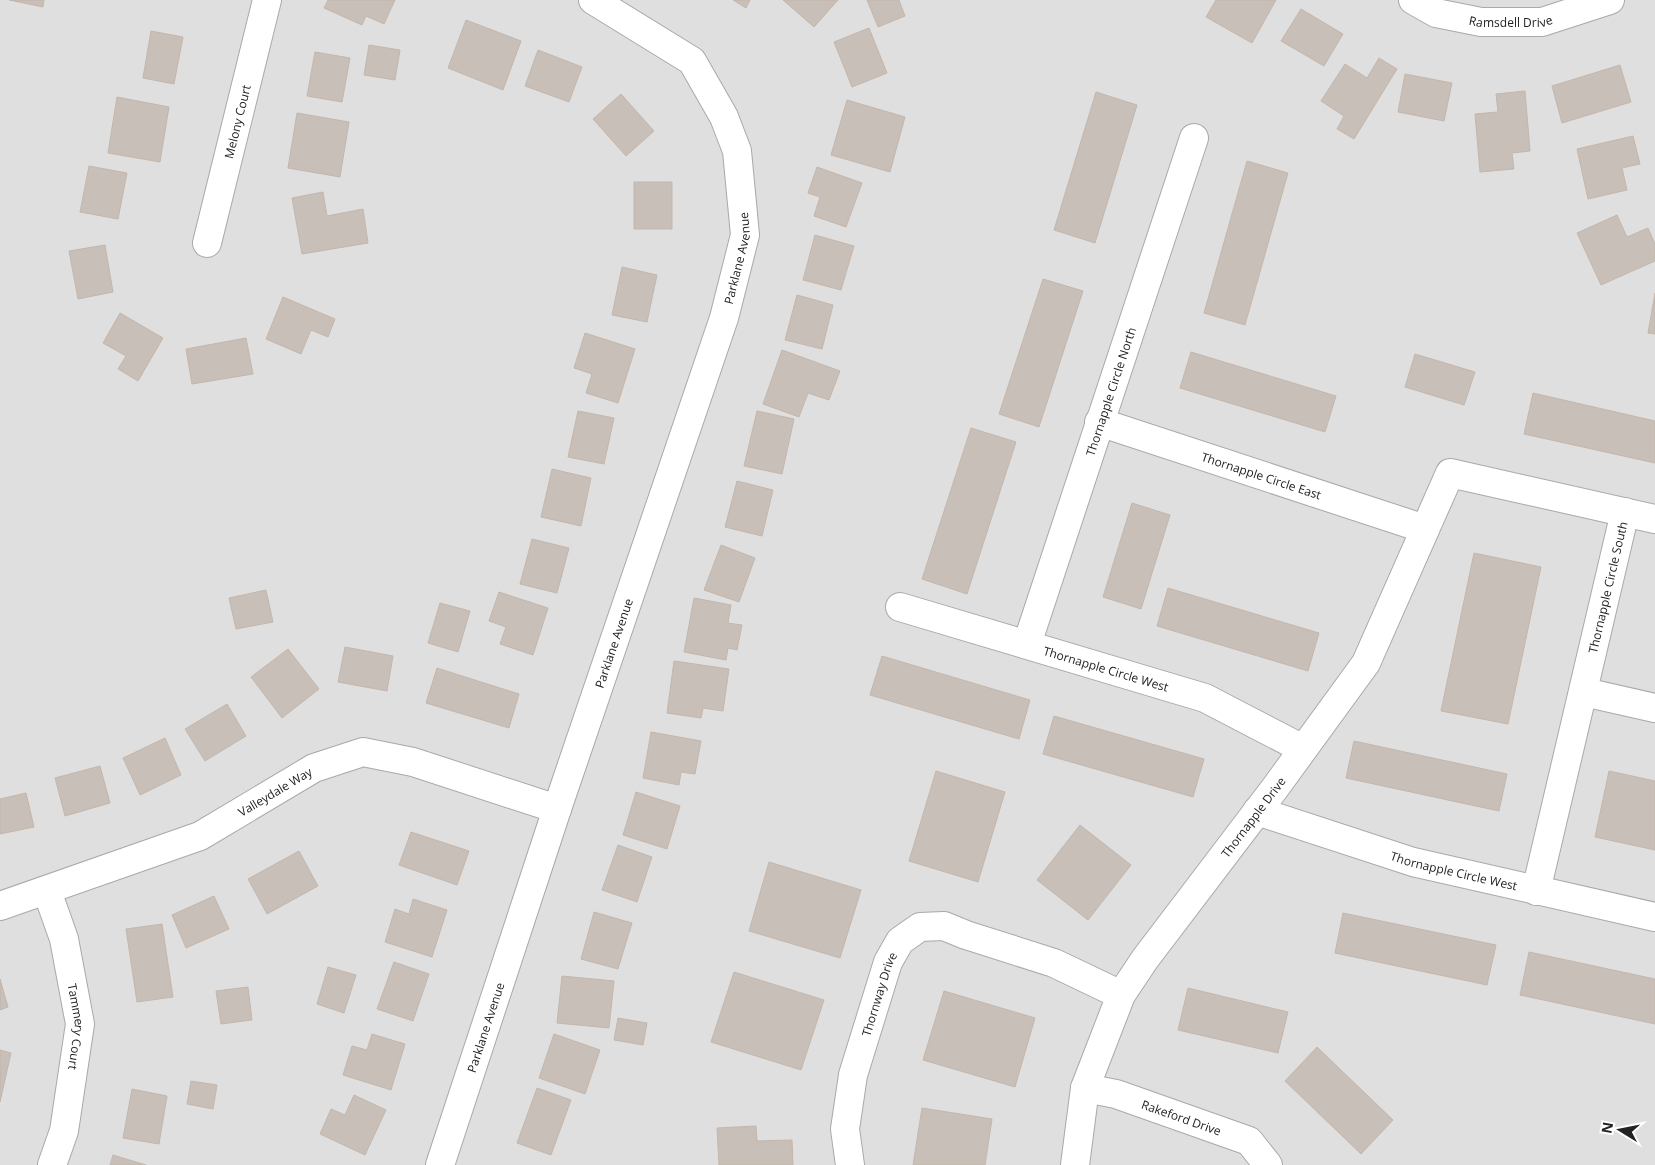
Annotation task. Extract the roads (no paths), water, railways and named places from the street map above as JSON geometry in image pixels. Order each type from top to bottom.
[{"type":"street","name":"Melony Court","points":[[207,243],[267,0]]},
{"type":"street","name":"Parklane Avenue","points":[[440,1165],[557,809],[724,318],[745,235],[737,151],[724,117],[692,62],[593,0]]},
{"type":"street","name":"Ramsdell Drive","points":[[1413,0],[1436,13],[1481,22],[1542,22],[1610,0]]},
{"type":"street","name":"Thornapple Circle North","points":[[1027,644],[1194,138]]},
{"type":"street","name":"Thornapple Circle East","points":[[1099,422],[1425,529]]},
{"type":"street","name":"Thornapple Drive","points":[[1075,1165],[1085,1088],[1121,995],[1145,959],[1257,812],[1366,663],[1450,473],[1625,512]]},
{"type":"street","name":"Thornapple Circle South","points":[[1536,891],[1625,512],[1655,519]]},
{"type":"street","name":"Thornapple Circle West","points":[[900,607],[1205,698],[1303,749]]},
{"type":"street","points":[[1584,692],[1655,708]]},
{"type":"street","name":"Valleydale Way","points":[[0,906],[200,836],[314,768],[363,752],[413,762],[557,809]]},
{"type":"street","name":"Thornapple Circle West","points":[[1257,812],[1413,862],[1655,917]]},
{"type":"street","name":"Tammery Court","points":[[47,890],[64,939],[80,1024],[64,1131],[52,1165]]},
{"type":"street","name":"Thornway Drive","points":[[850,1165],[846,1129],[853,1075],[888,962],[900,941],[920,927],[944,926],[966,935],[1054,962],[1121,995]]},
{"type":"street","name":"Rakeford Drive","points":[[1085,1088],[1116,1094],[1249,1141],[1268,1165]]}]
